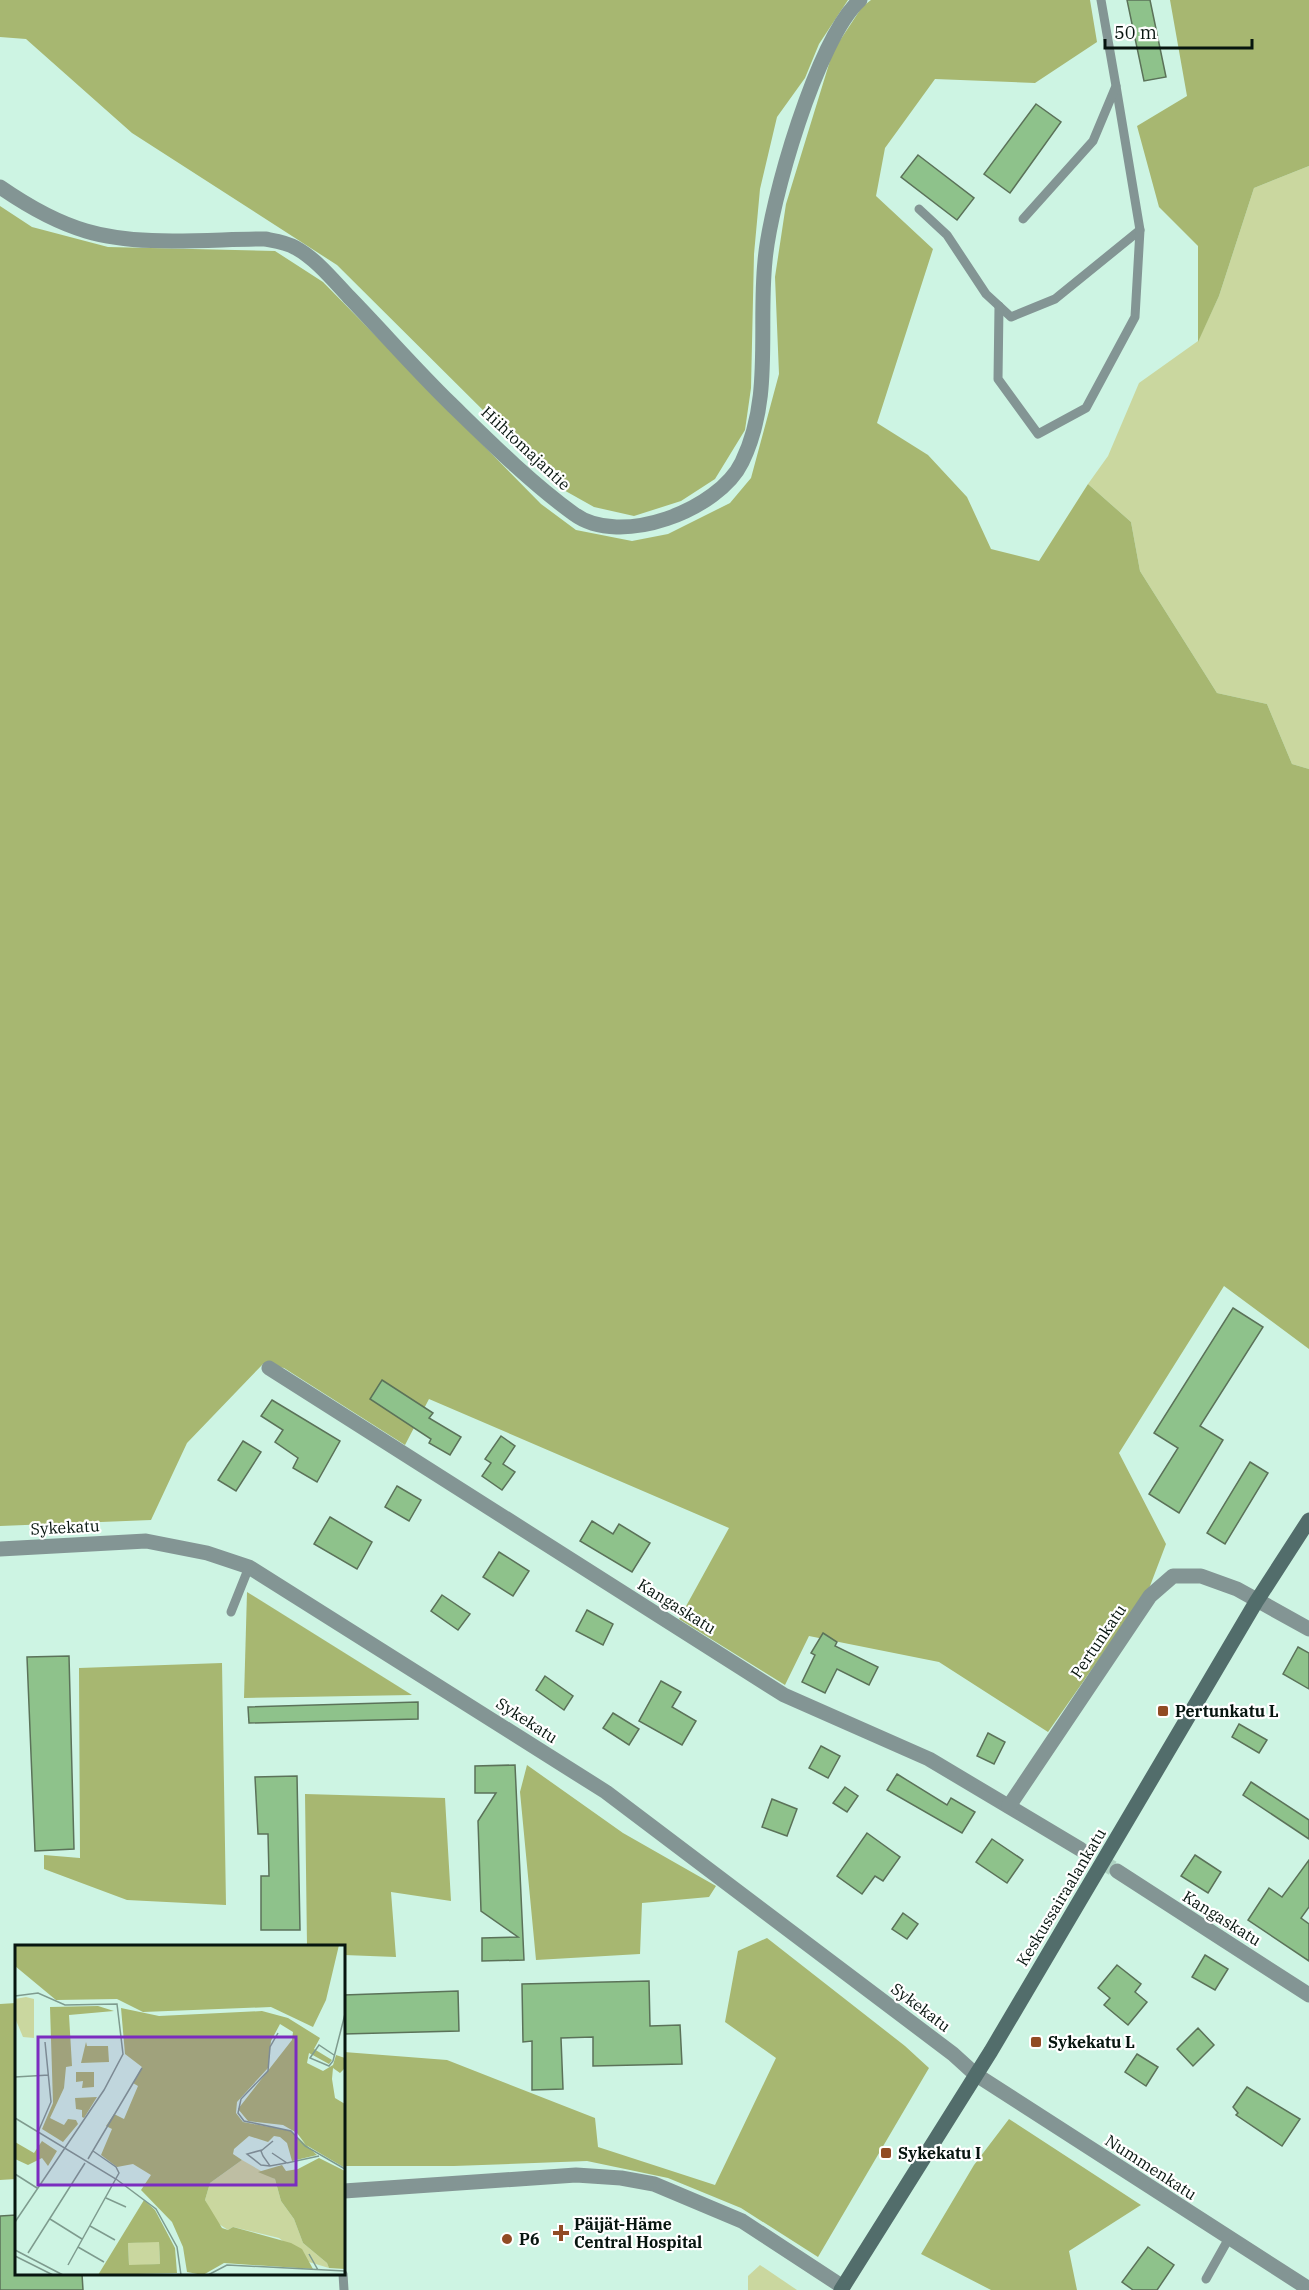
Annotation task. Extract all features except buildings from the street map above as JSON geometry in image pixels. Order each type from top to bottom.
[{"type":"street","name":"Hiihtomajantie","points":[[0,187],[32,209],[86,232],[138,239],[265,239],[297,248],[338,285],[452,405],[555,501],[583,521],[636,526],[668,520],[718,492],[742,463],[760,405],[765,358],[765,261],[772,216],[809,93],[828,48],[860,0]]},
{"type":"street","name":"Kangaskatu","points":[[269,1368],[784,1695],[929,1759],[1080,1849]]},
{"type":"street","name":"Keskussairaalankatu","points":[[842,2288],[975,2074],[1256,1602],[1309,1520]]},
{"type":"street","name":"Sykekatu","points":[[0,1549],[146,1540],[207,1553],[249,1567],[606,1792],[953,2054],[975,2074]]},
{"type":"street","name":"Pertunkatu","points":[[1009,1806],[1150,1596],[1173,1576],[1202,1576],[1237,1589],[1256,1602],[1309,1629]]},
{"type":"street","name":"Kangaskatu","points":[[1117,1871],[1309,1995]]},
{"type":"street","name":"Nummenkatu","points":[[975,2074],[1309,2289]]},
{"type":"street","points":[[345,2191],[576,2175],[654,2184],[702,2202],[742,2221],[842,2288]]},
{"type":"lane","points":[[999,306],[998,379],[1038,434],[1086,408],[1135,317],[1140,230],[1101,0]]},
{"type":"lane","points":[[1023,219],[1093,141],[1116,86]]},
{"type":"lane","points":[[919,209],[947,235],[986,294],[1011,317],[1055,299],[1140,230]]},
{"type":"lane","points":[[231,1612],[249,1567]]},
{"type":"lane","points":[[1206,2279],[1229,2238]]},
{"type":"lane","points":[[343,2275],[344,2290]]},
{"type":"green space","points":[[0,0],[848,0],[819,44],[805,78],[777,117],[760,189],[754,254],[751,388],[745,430],[715,479],[681,501],[634,516],[594,507],[553,484],[516,443],[337,265],[132,133],[26,39],[0,37]]},
{"type":"green space","points":[[871,0],[1090,0],[1097,42],[1035,83],[935,79],[885,148],[876,196],[933,249],[877,423],[928,455],[967,497],[991,549],[1039,561],[1088,484],[1131,522],[1140,571],[1217,693],[1267,704],[1292,764],[1309,769],[1309,1349],[1224,1286],[1119,1453],[1166,1544],[1150,1586],[1048,1732],[939,1662],[809,1636],[785,1685],[679,1619],[729,1528],[429,1399],[405,1445],[284,1368],[263,1364],[187,1443],[151,1520],[0,1526],[0,206],[32,227],[108,247],[275,251],[323,282],[541,504],[576,530],[632,541],[668,534],[730,503],[751,478],[779,374],[775,277],[786,204],[833,51],[862,7]]},
{"type":"green space","points":[[1170,0],[1309,0],[1309,166],[1254,188],[1219,296],[1198,342],[1198,246],[1159,207],[1137,126],[1187,96]]},
{"type":"green space","points":[[1309,166],[1309,769],[1292,764],[1267,704],[1217,693],[1140,571],[1131,522],[1088,484],[1108,456],[1139,383],[1198,341],[1219,296],[1254,188]]},
{"type":"green space","points":[[247,1592],[412,1695],[244,1698]]},
{"type":"green space","points":[[222,1663],[226,1905],[127,1900],[44,1869],[44,1855],[80,1858],[79,1668]]},
{"type":"green space","points":[[527,1765],[623,1833],[716,1886],[709,1897],[642,1903],[640,1954],[536,1960],[520,1792]]},
{"type":"green space","points":[[305,1794],[445,1798],[451,1901],[391,1892],[396,1957],[345,1955],[345,1945],[307,1945]]},
{"type":"green space","points":[[767,1938],[905,2046],[929,2068],[818,2257],[741,2208],[668,2178],[587,2161],[454,2166],[345,2166],[345,2052],[447,2060],[595,2118],[598,2147],[715,2185],[776,2058],[725,2022],[738,1951]]},
{"type":"green space","points":[[15,2003],[15,2179],[0,2180],[0,2004]]},
{"type":"green space","points":[[1009,2119],[1141,2205],[1069,2251],[1077,2290],[991,2290],[921,2254],[974,2165]]},
{"type":"green space","points":[[760,2265],[797,2290],[748,2290],[748,2276]]},
{"type":"tunnel","points":[[1080,1849],[1114,1869]]},
{"type":"place","name":"Pertunkatu L","points":[[1163,1711]]},
{"type":"place","name":"Sykekatu L","points":[[1036,2042]]},
{"type":"place","name":"Sykekatu I","points":[[886,2153]]},
{"type":"place","name":"Päijät-Häme Central Hospital","points":[[561,2233]]},
{"type":"place","name":"P6","points":[[507,2239]]}]
